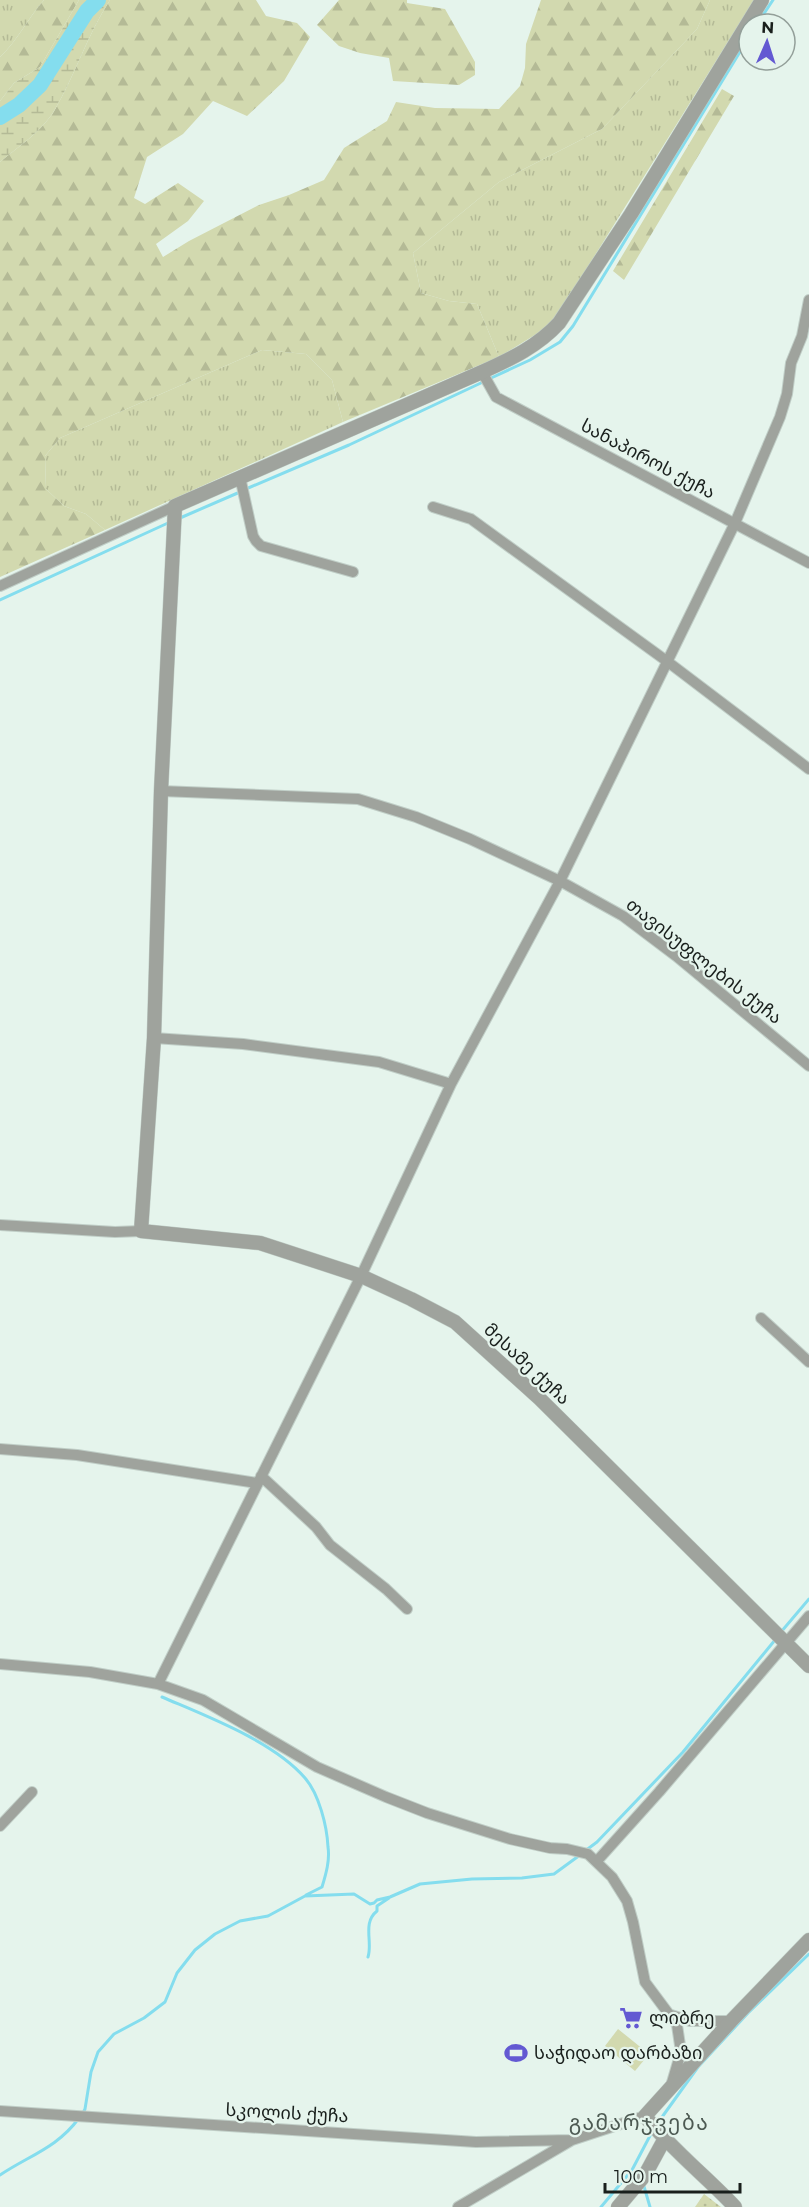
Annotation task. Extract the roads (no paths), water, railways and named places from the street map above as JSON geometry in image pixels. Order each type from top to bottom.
[{"type":"street","points":[[0,586],[240,477],[482,372],[530,348],[547,336],[560,323],[630,214],[762,0]]},
{"type":"street","points":[[158,1684],[361,1276],[451,1084],[560,881],[735,523],[780,417],[787,394],[792,363],[805,338],[809,300]]},
{"type":"street","name":"სანაპიროს ქუჩა","points":[[482,372],[496,397],[809,563]]},
{"type":"street","points":[[240,477],[253,536],[261,546],[353,572]]},
{"type":"street","points":[[0,1225],[115,1232],[141,1231],[154,1038],[160,791],[175,506]]},
{"type":"street","points":[[434,507],[471,519],[668,662],[809,769]]},
{"type":"street","name":"თავისუფლების ქუჩა","points":[[160,791],[357,799],[416,817],[470,838],[560,881],[623,916],[676,956],[809,1066]]},
{"type":"street","points":[[154,1038],[243,1044],[380,1062],[451,1084]]},
{"type":"street","name":"მესამე ქუჩა","points":[[141,1231],[260,1243],[361,1276],[455,1322],[500,1361],[641,1498],[809,1666]]},
{"type":"street","points":[[761,1318],[809,1362]]},
{"type":"street","points":[[0,1449],[77,1455],[259,1480],[316,1527],[330,1545],[386,1589],[406,1609]]},
{"type":"street","points":[[597,1861],[809,1616]]},
{"type":"street","points":[[0,1664],[90,1672],[158,1684],[203,1700],[317,1767],[426,1813],[510,1839],[588,1854],[612,1877],[627,1901],[645,1982],[677,2025],[681,2052],[671,2086]]},
{"type":"street","points":[[0,1826],[32,1792]]},
{"type":"street","points":[[458,2207],[572,2140],[645,2116],[730,2021],[809,1940]]},
{"type":"street","points":[[671,2015],[690,2021],[730,2021]]},
{"type":"street","name":"სკოლის ქუჩა","points":[[0,2111],[476,2142],[572,2140]]},
{"type":"street","points":[[645,2116],[664,2140],[735,2207]]},
{"type":"street","points":[[618,2207],[645,2175],[664,2140]]},
{"type":"waterway","points":[[0,117],[19,105],[40,85],[87,11],[98,0]]},
{"type":"waterway","points":[[765,12],[773,0]]},
{"type":"waterway","points":[[489,379],[530,360],[560,342],[573,326],[737,57]]},
{"type":"waterway","points":[[246,489],[349,445],[483,382]]},
{"type":"waterway","points":[[180,518],[240,492]]},
{"type":"waterway","points":[[0,600],[168,523]]},
{"type":"waterway","points":[[781,1632],[809,1599]]},
{"type":"waterway","points":[[585,1851],[597,1842],[683,1752],[775,1640]]},
{"type":"waterway","points":[[162,1697],[257,1741],[275,1752],[305,1778],[318,1801],[324,1820],[328,1857],[322,1887],[306,1895]]},
{"type":"waterway","points":[[83,2113],[91,2072],[98,2052],[114,2034],[144,2018],[165,2002],[177,1973],[195,1950],[215,1934],[240,1921],[268,1916],[305,1896],[354,1894],[370,1904],[420,1884],[554,1874],[580,1855]]},
{"type":"waterway","points":[[368,1957],[370,1921],[377,1911],[377,1906],[389,1898]]},
{"type":"waterway","points":[[657,2124],[698,2067],[748,2013],[809,1954]]},
{"type":"waterway","points":[[0,2175],[62,2137],[79,2118]]},
{"type":"waterway","points":[[601,2207],[632,2170],[653,2130]]},
{"type":"waterway","points":[[643,2183],[650,2207]]},
{"type":"place","name":"ლიბრე","points":[[631,2018]]},
{"type":"place","name":"საჭიდაო დარბაზი","points":[[516,2053]]},
{"type":"district","name":"გამარჯვება","points":[[639,2123]]}]
